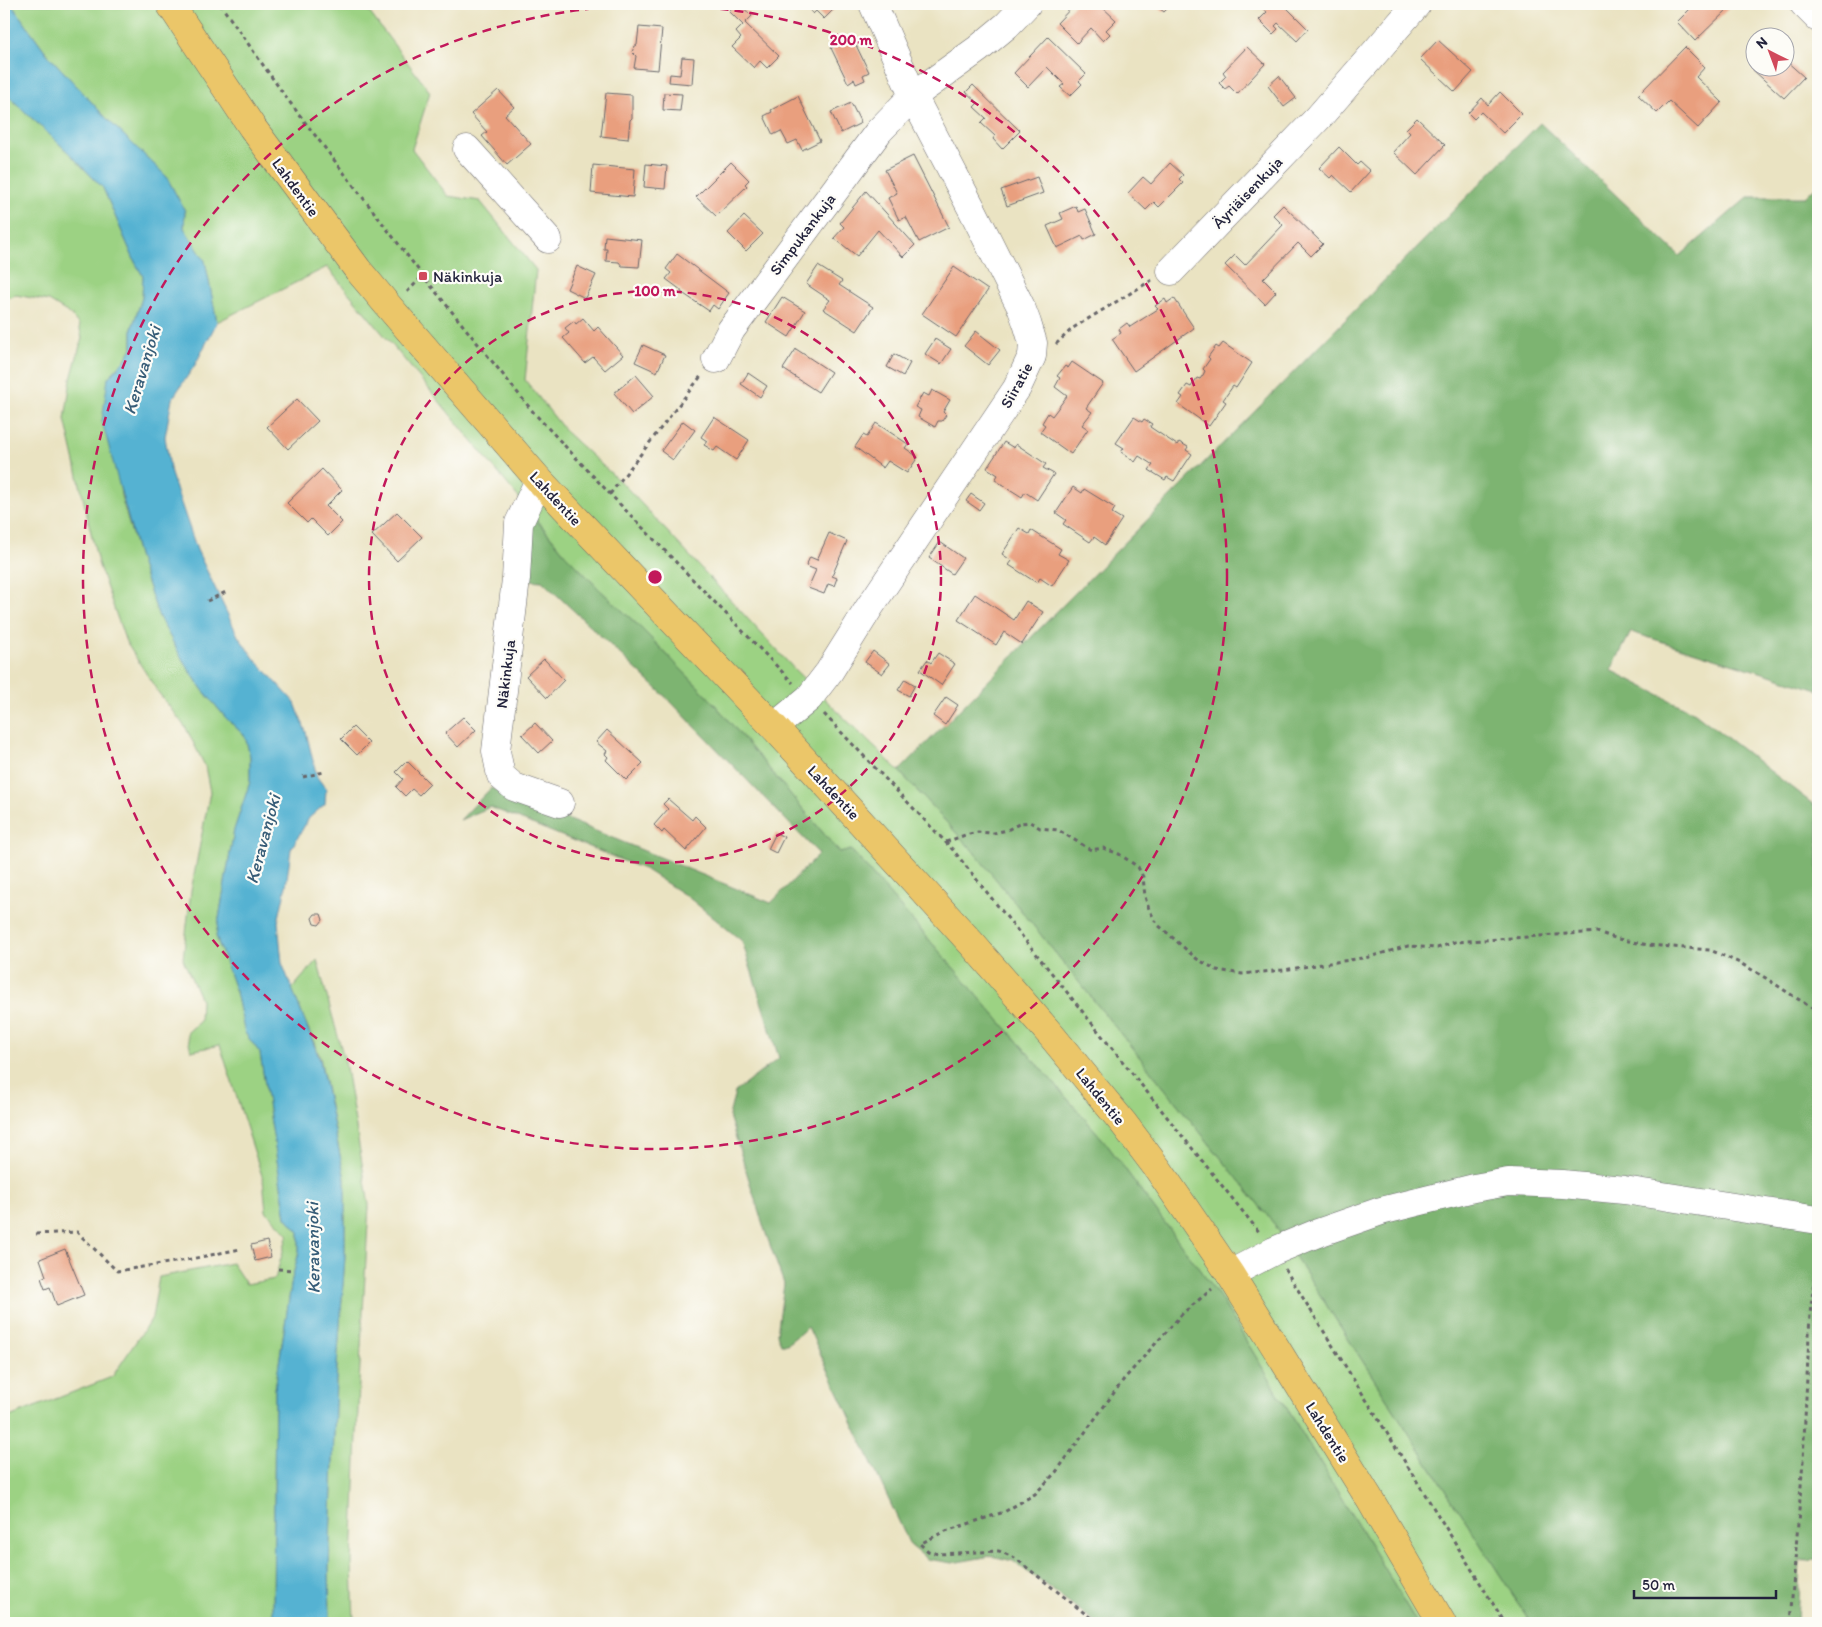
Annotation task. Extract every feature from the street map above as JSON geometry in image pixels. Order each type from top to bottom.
[{"type":"main road","name":"Lahdentie","points":[[170,4],[252,127],[358,270],[539,480],[774,727],[974,945],[1051,1034],[1124,1124],[1158,1169],[1230,1274],[1369,1498],[1442,1623]]},
{"type":"street","name":"Siiratie","points":[[774,727],[809,698],[829,672],[906,552],[1017,388],[1032,356],[1033,343],[1021,307],[913,96],[873,4]]},
{"type":"street","name":"Simpukankuja","points":[[716,358],[731,330],[880,131],[913,96],[978,49],[1007,25],[1027,4]]},
{"type":"street","name":"Äyriäisenkuja","points":[[1171,271],[1319,117],[1417,4]]},
{"type":"street","points":[[1804,4],[1818,18]]},
{"type":"street","points":[[467,149],[548,239]]},
{"type":"street","name":"Näkinkuja","points":[[539,480],[519,523],[516,579],[496,751],[501,776],[514,787],[560,803]]},
{"type":"street","points":[[1230,1274],[1274,1251],[1381,1211],[1456,1192],[1508,1182],[1564,1184],[1624,1190],[1818,1220]]},
{"type":"path","points":[[220,4],[285,96],[423,276],[534,413],[797,686]]},
{"type":"path","points":[[1050,349],[1073,328],[1154,279],[1171,271]]},
{"type":"path","points":[[610,494],[716,358]]},
{"type":"path","points":[[207,601],[226,592]]},
{"type":"path","points":[[822,712],[946,842],[1274,1251],[1505,1623]]},
{"type":"path","points":[[303,777],[324,772]]},
{"type":"path","points":[[946,842],[965,834],[978,832],[994,833],[1007,830],[1021,823],[1030,822],[1040,828],[1058,830],[1091,850],[1103,848],[1119,854],[1138,867],[1143,877],[1145,897],[1149,909],[1158,924],[1197,959],[1218,970],[1242,974],[1369,957],[1408,946],[1437,948],[1455,942],[1597,932],[1618,939],[1648,945],[1710,950],[1740,963],[1761,975],[1818,1012]]},
{"type":"path","points":[[36,1234],[77,1232],[117,1271],[240,1249]]},
{"type":"path","points":[[1790,1623],[1803,1461],[1810,1314],[1818,1248]]},
{"type":"path","points":[[278,1269],[293,1270]]},
{"type":"path","points":[[1097,1623],[1015,1558],[999,1551],[938,1554],[928,1551],[920,1544],[943,1532],[1004,1512],[1035,1494],[1056,1472],[1124,1379],[1183,1312],[1230,1274]]},
{"type":"green space","points":[[11,4],[363,4],[430,92],[412,149],[448,196],[480,201],[536,270],[525,380],[567,433],[627,488],[796,671],[899,771],[974,852],[1275,1225],[1531,1623],[1417,1623],[1219,1296],[1105,1142],[851,850],[840,853],[712,701],[565,554],[327,267],[217,322],[205,261],[184,228],[185,211],[166,176],[108,120],[48,55]]},
{"type":"green space","points":[[4,92],[103,188],[143,276],[142,298],[132,328],[132,348],[125,360],[108,378],[121,496],[140,562],[159,617],[184,662],[202,689],[226,718],[245,736],[250,756],[250,782],[234,830],[216,936],[236,992],[245,1033],[260,1053],[286,1217],[299,1232],[299,1252],[292,1279],[275,1389],[273,1623],[4,1623],[4,1419],[112,1377],[152,1318],[159,1277],[232,1263],[246,1284],[275,1279],[288,1234],[266,1211],[263,1179],[220,1045],[191,1051],[187,1033],[200,1021],[201,1000],[183,959],[191,891],[210,792],[205,766],[186,728],[158,692],[126,642],[98,563],[65,419],[71,379],[82,338],[79,325],[70,314],[49,301],[16,295],[4,299]]},
{"type":"green space","points":[[1540,123],[1680,256],[1748,197],[1805,197],[1818,184],[1818,690],[1631,632],[1611,670],[1695,713],[1818,808],[1818,1355],[1814,1389],[1818,1394],[1818,1559],[1800,1560],[1797,1623],[1531,1623],[1275,1225],[974,852],[899,771]]},
{"type":"green space","points":[[526,508],[565,554],[712,701],[840,853],[851,850],[1105,1142],[1219,1296],[1417,1623],[1097,1623],[1013,1561],[991,1556],[952,1563],[927,1559],[910,1545],[808,1327],[787,1344],[781,1344],[777,1334],[784,1284],[765,1231],[729,1116],[735,1092],[779,1058],[742,941],[688,897],[646,870],[490,807],[460,820],[491,788],[771,903],[819,854],[671,702],[542,581],[516,579]]},
{"type":"green space","points":[[317,960],[345,1062],[369,1205],[359,1383],[352,1563],[354,1623],[330,1623],[329,1568],[336,1380],[345,1257],[345,1179],[320,1057],[292,989]]},
{"type":"water","name":"Keravanjoki","points":[[4,4],[11,4],[48,55],[108,120],[166,176],[185,211],[184,228],[205,261],[217,322],[195,365],[172,399],[165,437],[171,474],[197,550],[238,636],[254,658],[295,703],[306,732],[317,777],[326,789],[325,804],[309,818],[291,849],[286,886],[278,922],[282,963],[320,1060],[345,1179],[345,1257],[336,1380],[329,1568],[330,1623],[273,1623],[275,1389],[292,1279],[299,1252],[299,1232],[286,1217],[260,1053],[245,1033],[236,992],[216,936],[234,830],[250,782],[250,756],[245,736],[226,718],[202,689],[184,662],[159,617],[140,562],[102,421],[108,378],[125,360],[132,348],[132,328],[142,298],[143,276],[103,188],[4,92]]},
{"type":"building","points":[[657,4],[683,4],[682,8]]},
{"type":"building","points":[[736,4],[739,4],[752,16],[745,23],[779,56],[767,68],[760,61],[754,68],[732,47],[741,38],[736,32],[743,25],[729,11]]},
{"type":"building","points":[[806,4],[839,4],[824,19],[816,11],[813,14]]},
{"type":"building","points":[[1075,4],[1099,4],[1116,20],[1106,30],[1110,34],[1103,41],[1091,28],[1077,43],[1057,23]]},
{"type":"building","points":[[1154,4],[1172,4],[1164,12]]},
{"type":"building","points":[[1258,4],[1283,4],[1308,29],[1297,41],[1278,23],[1275,26],[1278,29],[1273,34],[1259,20],[1267,12]]},
{"type":"building","points":[[1695,4],[1725,4],[1729,8],[1695,41],[1677,22]]},
{"type":"building","points":[[639,27],[662,29],[658,70],[634,68],[636,56],[632,52],[637,45]]},
{"type":"building","points":[[852,37],[869,72],[863,75],[865,80],[856,84],[854,79],[848,83],[831,48]]},
{"type":"building","points":[[1048,37],[1086,74],[1079,81],[1082,84],[1070,96],[1060,87],[1064,84],[1047,67],[1028,87],[1014,73]]},
{"type":"building","points":[[1438,40],[1473,72],[1455,92],[1420,59]]},
{"type":"building","points":[[1247,47],[1265,64],[1237,94],[1229,86],[1225,89],[1219,83],[1226,76],[1223,72]]},
{"type":"building","points":[[1685,47],[1705,67],[1696,77],[1722,102],[1698,128],[1669,101],[1657,113],[1638,95]]},
{"type":"building","points":[[682,57],[694,58],[692,84],[669,82],[670,74],[680,75]]},
{"type":"building","points":[[1794,68],[1804,77],[1784,98],[1762,78],[1794,78]]},
{"type":"building","points":[[1279,76],[1296,98],[1284,107],[1268,86]]},
{"type":"building","points":[[973,85],[1020,131],[1002,149],[993,139],[995,136],[981,123],[986,118],[974,107],[978,103],[966,92]]},
{"type":"building","points":[[498,90],[514,107],[505,115],[531,144],[507,165],[482,136],[487,132],[471,114]]},
{"type":"building","points":[[1500,92],[1522,114],[1503,133],[1481,112],[1474,119],[1468,113],[1482,98],[1488,105]]},
{"type":"building","points":[[606,93],[632,95],[632,118],[630,120],[628,139],[601,136]]},
{"type":"building","points":[[664,93],[682,94],[680,111],[663,110]]},
{"type":"building","points":[[798,96],[820,141],[802,150],[797,140],[788,144],[781,131],[773,135],[764,116],[772,112],[771,110]]},
{"type":"building","points":[[851,103],[861,123],[841,133],[831,112]]},
{"type":"building","points":[[1417,118],[1445,145],[1417,175],[1393,152],[1410,133],[1406,129]]},
{"type":"building","points":[[1339,147],[1357,165],[1360,162],[1370,171],[1351,192],[1333,175],[1330,178],[1319,168]]},
{"type":"building","points":[[913,156],[949,227],[919,242],[906,217],[899,220],[888,198],[897,193],[885,170]]},
{"type":"building","points":[[731,162],[749,180],[745,184],[747,186],[716,216],[696,197]]},
{"type":"building","points":[[1170,163],[1183,175],[1179,179],[1183,183],[1159,207],[1154,202],[1146,210],[1128,193],[1143,177],[1151,184]]},
{"type":"building","points":[[646,164],[667,166],[665,189],[644,187]]},
{"type":"building","points":[[593,165],[635,169],[633,197],[591,193]]},
{"type":"building","points":[[1037,177],[1043,193],[1007,206],[1001,190]]},
{"type":"building","points":[[866,191],[915,245],[903,257],[878,230],[857,256],[834,238],[844,227],[840,223]]},
{"type":"building","points":[[1283,205],[1323,244],[1311,256],[1298,243],[1263,279],[1276,292],[1265,304],[1225,265],[1235,255],[1245,265],[1283,225],[1273,215]]},
{"type":"building","points":[[1076,206],[1078,212],[1085,209],[1096,234],[1084,240],[1082,236],[1057,248],[1047,226],[1063,219],[1060,213]]},
{"type":"building","points":[[744,216],[763,234],[746,251],[728,233]]},
{"type":"building","points":[[605,236],[642,240],[639,267],[622,266],[619,262],[606,261],[607,249],[604,249]]},
{"type":"building","points":[[677,254],[729,293],[718,309],[713,305],[709,311],[666,279],[671,273],[666,269]]},
{"type":"building","points":[[577,266],[596,275],[585,298],[567,289]]},
{"type":"building","points":[[818,266],[842,281],[839,285],[873,307],[857,331],[823,309],[830,300],[806,284]]},
{"type":"building","points":[[954,267],[988,290],[956,337],[922,314]]},
{"type":"building","points":[[782,297],[805,311],[789,337],[766,322]]},
{"type":"building","points":[[1174,298],[1194,328],[1134,371],[1112,339],[1121,333],[1119,329],[1127,323],[1130,327],[1158,309],[1155,306],[1165,299],[1167,303]]},
{"type":"building","points":[[583,318],[594,331],[598,327],[623,355],[605,370],[593,357],[585,363],[563,338],[569,333],[565,328],[574,321],[576,324]]},
{"type":"building","points":[[976,331],[1000,350],[988,365],[964,346]]},
{"type":"building","points":[[935,339],[951,349],[941,364],[925,354]]},
{"type":"building","points":[[1223,343],[1252,363],[1236,388],[1233,386],[1223,400],[1226,402],[1209,426],[1178,404],[1183,397],[1180,395],[1187,385],[1191,387],[1197,378],[1200,379],[1205,371],[1203,369],[1210,359],[1208,357],[1216,346],[1219,348]]},
{"type":"building","points":[[643,345],[665,355],[657,372],[635,362]]},
{"type":"building","points":[[796,349],[831,372],[818,392],[783,369]]},
{"type":"building","points":[[894,354],[910,363],[903,376],[887,367]]},
{"type":"building","points":[[1072,362],[1103,383],[1086,408],[1092,412],[1082,425],[1088,429],[1071,454],[1040,432],[1045,425],[1042,423],[1048,413],[1052,416],[1067,396],[1055,387],[1060,378],[1057,376],[1065,366],[1068,368]]},
{"type":"building","points":[[748,373],[767,386],[760,397],[741,384]]},
{"type":"building","points":[[636,375],[654,396],[632,414],[614,393]]},
{"type":"building","points":[[932,390],[950,400],[943,412],[946,415],[942,421],[938,421],[935,427],[918,417],[921,410],[915,407],[923,393],[929,396]]},
{"type":"building","points":[[297,399],[318,421],[288,449],[267,427]]},
{"type":"building","points":[[714,417],[749,440],[736,460],[717,447],[714,451],[704,445],[707,441],[701,437]]},
{"type":"building","points":[[1134,417],[1142,422],[1144,419],[1152,424],[1150,427],[1177,445],[1179,442],[1188,447],[1186,450],[1192,454],[1174,481],[1167,477],[1165,480],[1149,470],[1153,465],[1139,456],[1135,462],[1121,452],[1124,448],[1116,443]]},
{"type":"building","points":[[683,421],[695,430],[673,460],[661,451]]},
{"type":"building","points":[[876,423],[908,444],[905,448],[918,457],[907,473],[888,461],[883,468],[855,447],[863,435],[867,437]]},
{"type":"building","points":[[1004,442],[1014,448],[1016,444],[1046,464],[1043,468],[1054,474],[1037,500],[1025,492],[1022,497],[995,480],[998,475],[987,468]]},
{"type":"building","points":[[322,469],[342,490],[326,506],[342,522],[328,536],[311,519],[307,523],[287,503]]},
{"type":"building","points":[[1073,487],[1082,493],[1084,489],[1115,508],[1112,513],[1122,519],[1105,545],[1094,537],[1090,542],[1063,524],[1066,520],[1056,513]]},
{"type":"building","points":[[971,494],[984,503],[979,510],[966,501]]},
{"type":"building","points":[[397,512],[422,537],[397,561],[372,535]]},
{"type":"building","points":[[1019,528],[1029,534],[1031,530],[1061,549],[1058,554],[1069,560],[1052,586],[1040,578],[1037,583],[1009,565],[1012,561],[1002,554]]},
{"type":"building","points":[[829,533],[847,541],[832,576],[837,578],[834,586],[828,584],[824,594],[808,588],[816,570],[806,566],[810,557],[817,560]]},
{"type":"building","points":[[940,542],[963,558],[952,574],[929,558]]},
{"type":"building","points":[[975,594],[1014,620],[1026,601],[1043,612],[1022,644],[1004,632],[996,645],[958,620]]},
{"type":"building","points":[[873,651],[890,664],[882,674],[865,662]]},
{"type":"building","points":[[938,653],[955,664],[941,685],[920,670],[927,660],[931,663]]},
{"type":"building","points":[[544,659],[564,680],[547,698],[526,676]]},
{"type":"building","points":[[905,679],[915,685],[909,696],[898,690]]},
{"type":"building","points":[[946,697],[958,705],[945,725],[933,716]]},
{"type":"building","points":[[463,717],[476,730],[458,747],[445,733]]},
{"type":"building","points":[[535,723],[552,741],[539,753],[522,735]]},
{"type":"building","points":[[353,727],[369,743],[357,755],[341,739]]},
{"type":"building","points":[[607,730],[643,763],[626,780],[606,760],[608,757],[605,754],[607,751],[596,742]]},
{"type":"building","points":[[407,761],[430,784],[419,795],[412,789],[405,796],[396,787],[403,779],[396,772]]},
{"type":"building","points":[[668,799],[692,820],[695,816],[706,827],[686,851],[664,830],[662,833],[654,825],[668,809],[663,804]]},
{"type":"building","points":[[776,833],[784,837],[776,853],[768,849]]},
{"type":"building","points":[[315,914],[321,914],[323,920],[319,925],[314,924],[312,918]]},
{"type":"building","points":[[267,1241],[271,1257],[255,1261],[251,1245]]},
{"type":"building","points":[[65,1249],[84,1295],[57,1306],[50,1287],[45,1289],[41,1278],[46,1276],[40,1259]]},
{"type":"place","name":"Näkinkuja","points":[[423,276]]}]
